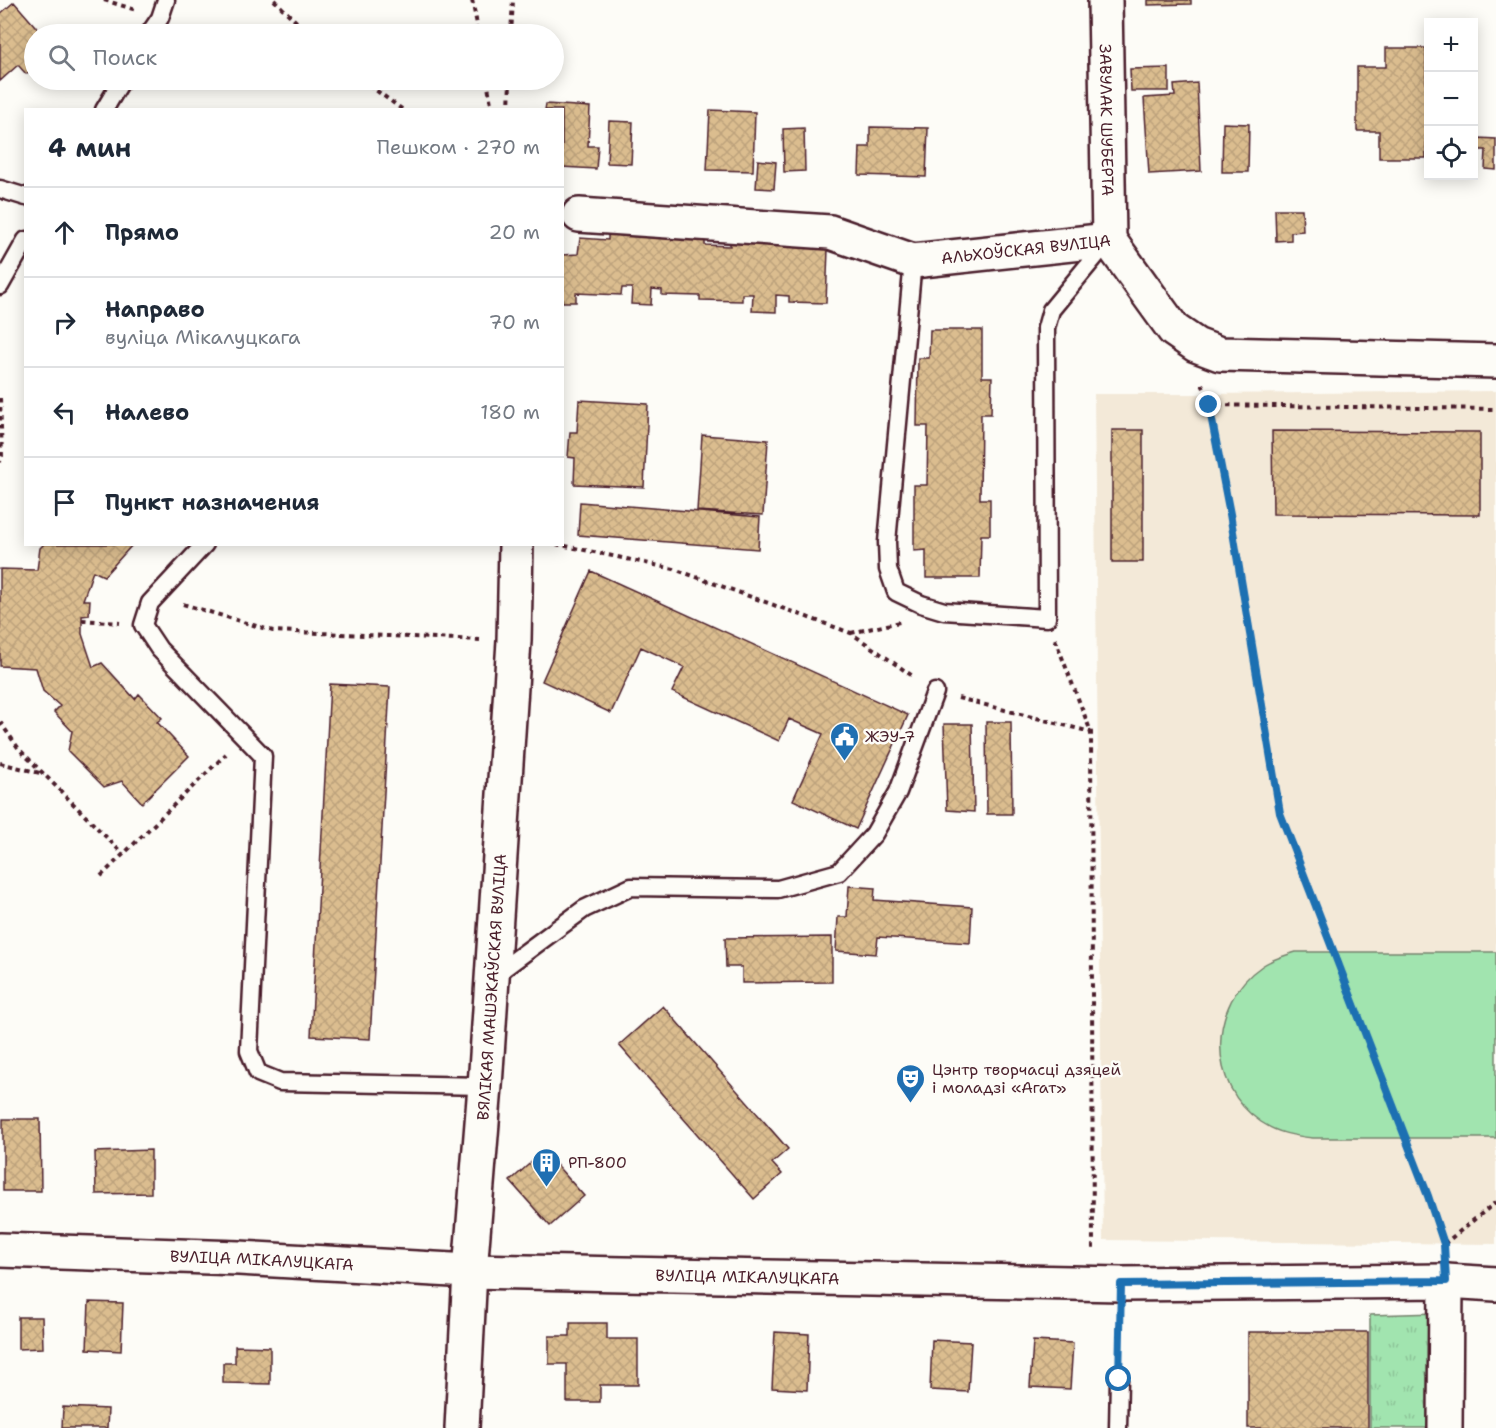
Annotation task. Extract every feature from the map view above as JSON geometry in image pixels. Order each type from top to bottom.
[{"type":"street","name":"ЗАВУЛАК ШУБЕРТА","points":[[1105,0],[1109,240]]},
{"type":"street","name":"АЛЬХОЎСКАЯ ВУЛІЦА","points":[[579,215],[830,232],[913,261],[1109,240],[1174,330],[1196,345],[1220,354],[1496,361]]},
{"type":"street","name":"ВЯЛІКАЯ МАШЭКАЎСКАЯ ВУЛІЦА","points":[[462,1428],[470,1271],[485,1086],[514,641],[516,546]]},
{"type":"street","name":"ВУЛІЦА МІКАЛУЦКАГА","points":[[0,1250],[239,1258],[470,1271],[1121,1284],[1446,1281],[1496,1284]]},
{"type":"street","points":[[1445,1428],[1446,1281]]},
{"type":"lane","points":[[156,24],[166,0]]},
{"type":"lane","points":[[105,108],[116,90]]},
{"type":"lane","points":[[0,189],[24,196]]},
{"type":"lane","points":[[913,261],[887,542],[888,569],[896,592],[921,604],[944,611],[1047,618],[1046,328],[1051,310],[1109,240]]},
{"type":"lane","points":[[0,286],[24,244]]},
{"type":"lane","points":[[203,546],[150,603],[143,625],[159,649],[263,756],[249,1051],[258,1073],[280,1082],[485,1086]]},
{"type":"lane","points":[[492,977],[584,909],[631,887],[778,890],[839,872],[874,834],[898,792],[935,692]]},
{"type":"lane","points":[[1118,1428],[1119,1379]]},
{"type":"path","points":[[104,0],[160,18]]},
{"type":"path","points":[[274,0],[299,24]]},
{"type":"path","points":[[472,0],[477,24]]},
{"type":"path","points":[[512,24],[513,0]]},
{"type":"path","points":[[376,90],[400,108]]},
{"type":"path","points":[[489,90],[492,108]]},
{"type":"path","points":[[509,108],[510,90]]},
{"type":"path","points":[[1198,376],[1207,394],[1230,514],[1280,813],[1428,1196],[1444,1244],[1446,1281]]},
{"type":"path","points":[[0,398],[2,456],[0,462]]},
{"type":"path","points":[[1209,405],[1496,410]]},
{"type":"path","points":[[564,546],[674,569],[851,633],[935,692],[1091,732]]},
{"type":"path","points":[[156,596],[273,631],[514,641]]},
{"type":"path","points":[[1047,618],[1091,732],[1093,1252],[1121,1284],[1119,1379]]},
{"type":"path","points":[[82,620],[143,625]]},
{"type":"path","points":[[0,722],[19,749],[123,854]]},
{"type":"path","points":[[101,876],[244,736]]},
{"type":"path","points":[[0,763],[45,774]]},
{"type":"path","points":[[1444,1244],[1496,1202]]},
{"type":"shaded area","points":[[1496,391],[1496,1244],[1103,1240],[1094,394]]},
{"type":"green space","points":[[1296,952],[1496,952],[1496,1138],[1313,1138],[1273,1129],[1243,1106],[1230,1087],[1223,1066],[1221,1044],[1223,1022],[1231,1001],[1244,982],[1262,966]]},
{"type":"green space","points":[[1437,1313],[1435,1428],[1370,1428],[1370,1315]]},
{"type":"building","points":[[1148,0],[1191,0],[1191,4],[1148,5]]},
{"type":"building","points":[[14,2],[33,24],[24,24],[24,72],[18,65],[0,81],[0,14]]},
{"type":"building","points":[[1386,48],[1424,48],[1424,158],[1379,158],[1379,131],[1357,131],[1357,67],[1386,67]]},
{"type":"building","points":[[1169,68],[1169,91],[1131,91],[1130,69]]},
{"type":"building","points":[[1197,83],[1201,171],[1149,174],[1144,98],[1175,96],[1174,85]]},
{"type":"building","points":[[546,104],[590,107],[588,146],[598,146],[596,169],[564,167],[564,108],[545,108]]},
{"type":"building","points":[[710,110],[755,112],[753,171],[707,170]]},
{"type":"building","points":[[609,121],[633,122],[631,164],[607,163]]},
{"type":"building","points":[[1223,123],[1249,124],[1248,172],[1222,172]]},
{"type":"building","points":[[870,127],[928,128],[926,177],[859,175],[860,147],[870,147]]},
{"type":"building","points":[[804,128],[805,171],[784,172],[783,129]]},
{"type":"building","points":[[1478,138],[1496,139],[1496,170],[1485,169],[1486,150],[1478,150]]},
{"type":"building","points":[[758,160],[776,162],[774,189],[756,188]]},
{"type":"building","points":[[1275,209],[1302,209],[1303,231],[1291,232],[1291,240],[1276,241]]},
{"type":"building","points":[[608,231],[676,233],[676,239],[705,240],[705,245],[730,246],[730,237],[800,239],[799,247],[828,249],[826,303],[789,302],[789,296],[776,295],[776,312],[752,311],[753,294],[742,294],[742,301],[700,300],[700,296],[662,295],[662,290],[652,289],[651,305],[631,304],[632,288],[622,288],[621,295],[576,293],[576,302],[564,302],[564,255],[578,254],[580,238],[608,240]]},
{"type":"building","points":[[930,330],[982,330],[982,377],[992,377],[991,414],[981,414],[980,499],[990,499],[990,535],[981,535],[980,578],[926,578],[926,550],[914,551],[914,485],[927,485],[928,426],[917,426],[918,358],[929,358]]},
{"type":"building","points":[[579,400],[648,404],[644,487],[574,484],[575,458],[568,457],[570,432],[577,432]]},
{"type":"building","points":[[1112,430],[1143,430],[1143,562],[1112,562]]},
{"type":"building","points":[[1272,431],[1480,432],[1480,515],[1273,514]]},
{"type":"building","points":[[702,435],[768,440],[763,515],[697,511]]},
{"type":"building","points":[[580,502],[760,517],[758,549],[578,535]]},
{"type":"building","points":[[42,546],[131,546],[104,576],[93,571],[83,600],[90,600],[89,615],[82,616],[82,634],[93,667],[102,663],[135,699],[139,694],[162,718],[157,722],[189,756],[142,803],[122,781],[104,787],[68,751],[72,731],[54,712],[60,706],[43,691],[36,668],[0,666],[0,569],[37,570]]},
{"type":"building","points":[[591,571],[908,715],[856,829],[793,800],[823,734],[789,719],[779,741],[672,692],[684,667],[641,647],[611,713],[542,681]]},
{"type":"building","points":[[330,684],[390,687],[370,1039],[311,1036]]},
{"type":"building","points":[[986,722],[1011,722],[1012,814],[987,814]]},
{"type":"building","points":[[944,724],[972,724],[974,812],[947,810]]},
{"type":"building","points":[[849,886],[875,888],[874,900],[972,907],[970,943],[878,937],[876,954],[836,951],[838,917],[847,917]]},
{"type":"building","points":[[832,937],[832,982],[742,983],[742,967],[726,967],[725,938]]},
{"type":"building","points":[[663,1006],[788,1149],[772,1163],[782,1174],[754,1199],[619,1045]]},
{"type":"building","points":[[3,1119],[40,1119],[41,1191],[3,1191]]},
{"type":"building","points":[[151,1150],[151,1193],[96,1194],[95,1152]]},
{"type":"building","name":"РП-800","points":[[544,1151],[584,1196],[550,1226],[510,1181]]},
{"type":"building","points":[[89,1302],[123,1303],[121,1351],[87,1349]]},
{"type":"building","points":[[18,1317],[42,1317],[43,1348],[18,1349]]},
{"type":"building","points":[[570,1323],[607,1323],[607,1339],[638,1339],[638,1385],[600,1385],[600,1402],[567,1402],[567,1364],[549,1364],[549,1336],[570,1336]]},
{"type":"building","points":[[775,1332],[809,1334],[807,1390],[772,1388]]},
{"type":"building","points":[[1248,1332],[1368,1332],[1368,1428],[1248,1428]]},
{"type":"building","points":[[932,1340],[971,1342],[968,1392],[930,1390]]},
{"type":"building","points":[[1033,1341],[1073,1343],[1070,1389],[1030,1387]]},
{"type":"building","points":[[235,1346],[270,1347],[270,1384],[223,1383],[223,1363],[235,1363]]},
{"type":"building","points":[[63,1407],[108,1409],[107,1428],[62,1428]]},
{"type":"place","name":"ЖЭУ-7","points":[[844,762]]},
{"type":"place","name":"Цэнтр творчасці дзяцей і моладзі «Агат»","points":[[911,1104]]},
{"type":"place","name":"РП-800","points":[[547,1188]]},
{"type":"route","points":[[1119,1379],[1121,1284],[1446,1281],[1444,1244],[1428,1196],[1280,813],[1230,514],[1209,405]]}]
